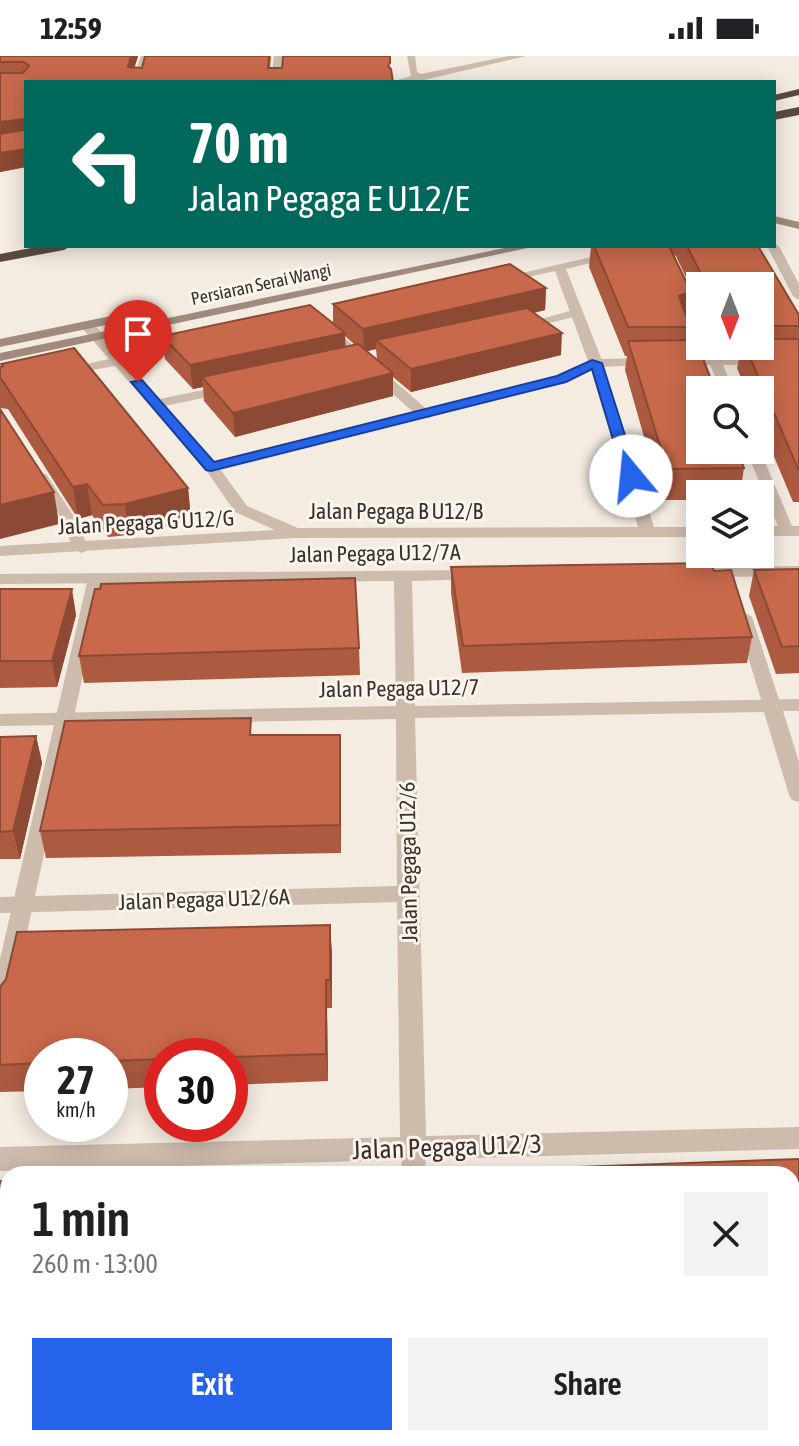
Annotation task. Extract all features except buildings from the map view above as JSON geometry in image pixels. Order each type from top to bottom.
[{"type":"highway","points":[[776,98],[799,92]]},
{"type":"highway","points":[[776,116],[799,111]]},
{"type":"highway","points":[[0,242],[24,238]]},
{"type":"highway","points":[[0,258],[53,248]]},
{"type":"street","points":[[138,80],[145,56]]},
{"type":"street","points":[[276,80],[278,56]]},
{"type":"street","points":[[411,56],[413,73],[420,78]]},
{"type":"street","points":[[408,80],[522,56]]},
{"type":"street","points":[[776,208],[799,212]]},
{"type":"street","points":[[776,220],[799,226]]},
{"type":"street","name":"Persiaran Serai Wangi","points":[[0,343],[457,248]]},
{"type":"street","name":"Persiaran Serai Wangi","points":[[0,357],[521,248]]},
{"type":"street","points":[[480,284],[645,248]]},
{"type":"street","points":[[774,248],[799,296]]},
{"type":"street","points":[[559,266],[596,363],[648,533]]},
{"type":"street","name":"Jalan Pegaga B U12/B","points":[[87,325],[211,467],[241,509],[295,533],[686,532]]},
{"type":"street","points":[[45,377],[209,341]]},
{"type":"street","points":[[211,467],[562,379],[596,363]]},
{"type":"street","name":"Jalan Pegaga G U12/G","points":[[0,551],[295,533]]},
{"type":"street","points":[[683,573],[734,587],[799,571]]},
{"type":"street","name":"Jalan Pegaga U12/7A","points":[[0,579],[496,574]]},
{"type":"street","name":"Jalan Pegaga U12/6","points":[[403,575],[414,1161]]},
{"type":"street","name":"Jalan Pegaga U12/7","points":[[0,720],[799,705]]},
{"type":"street","points":[[772,706],[799,795]]},
{"type":"street","name":"Jalan Pegaga U12/6A","points":[[11,905],[409,894]]},
{"type":"street","name":"Jalan Pegaga U12/3","points":[[0,1159],[414,1161],[799,1138]]},
{"type":"lane","points":[[652,248],[669,259]]},
{"type":"lane","points":[[675,273],[686,297]]},
{"type":"lane","points":[[501,330],[577,313]]},
{"type":"lane","points":[[313,318],[425,415]]},
{"type":"lane","points":[[350,363],[380,357]]},
{"type":"lane","points":[[715,361],[721,376]]},
{"type":"lane","points":[[670,362],[799,361]]},
{"type":"lane","points":[[596,363],[656,362]]},
{"type":"lane","points":[[155,404],[245,385]]},
{"type":"lane","points":[[760,464],[793,531]]},
{"type":"lane","points":[[33,465],[66,515],[81,548]]},
{"type":"lane","points":[[0,1006],[11,905],[64,719],[96,578]]},
{"type":"lane","points":[[734,587],[772,706]]},
{"type":"route","points":[[138,382],[211,467],[562,379],[596,363],[631,476]]}]
